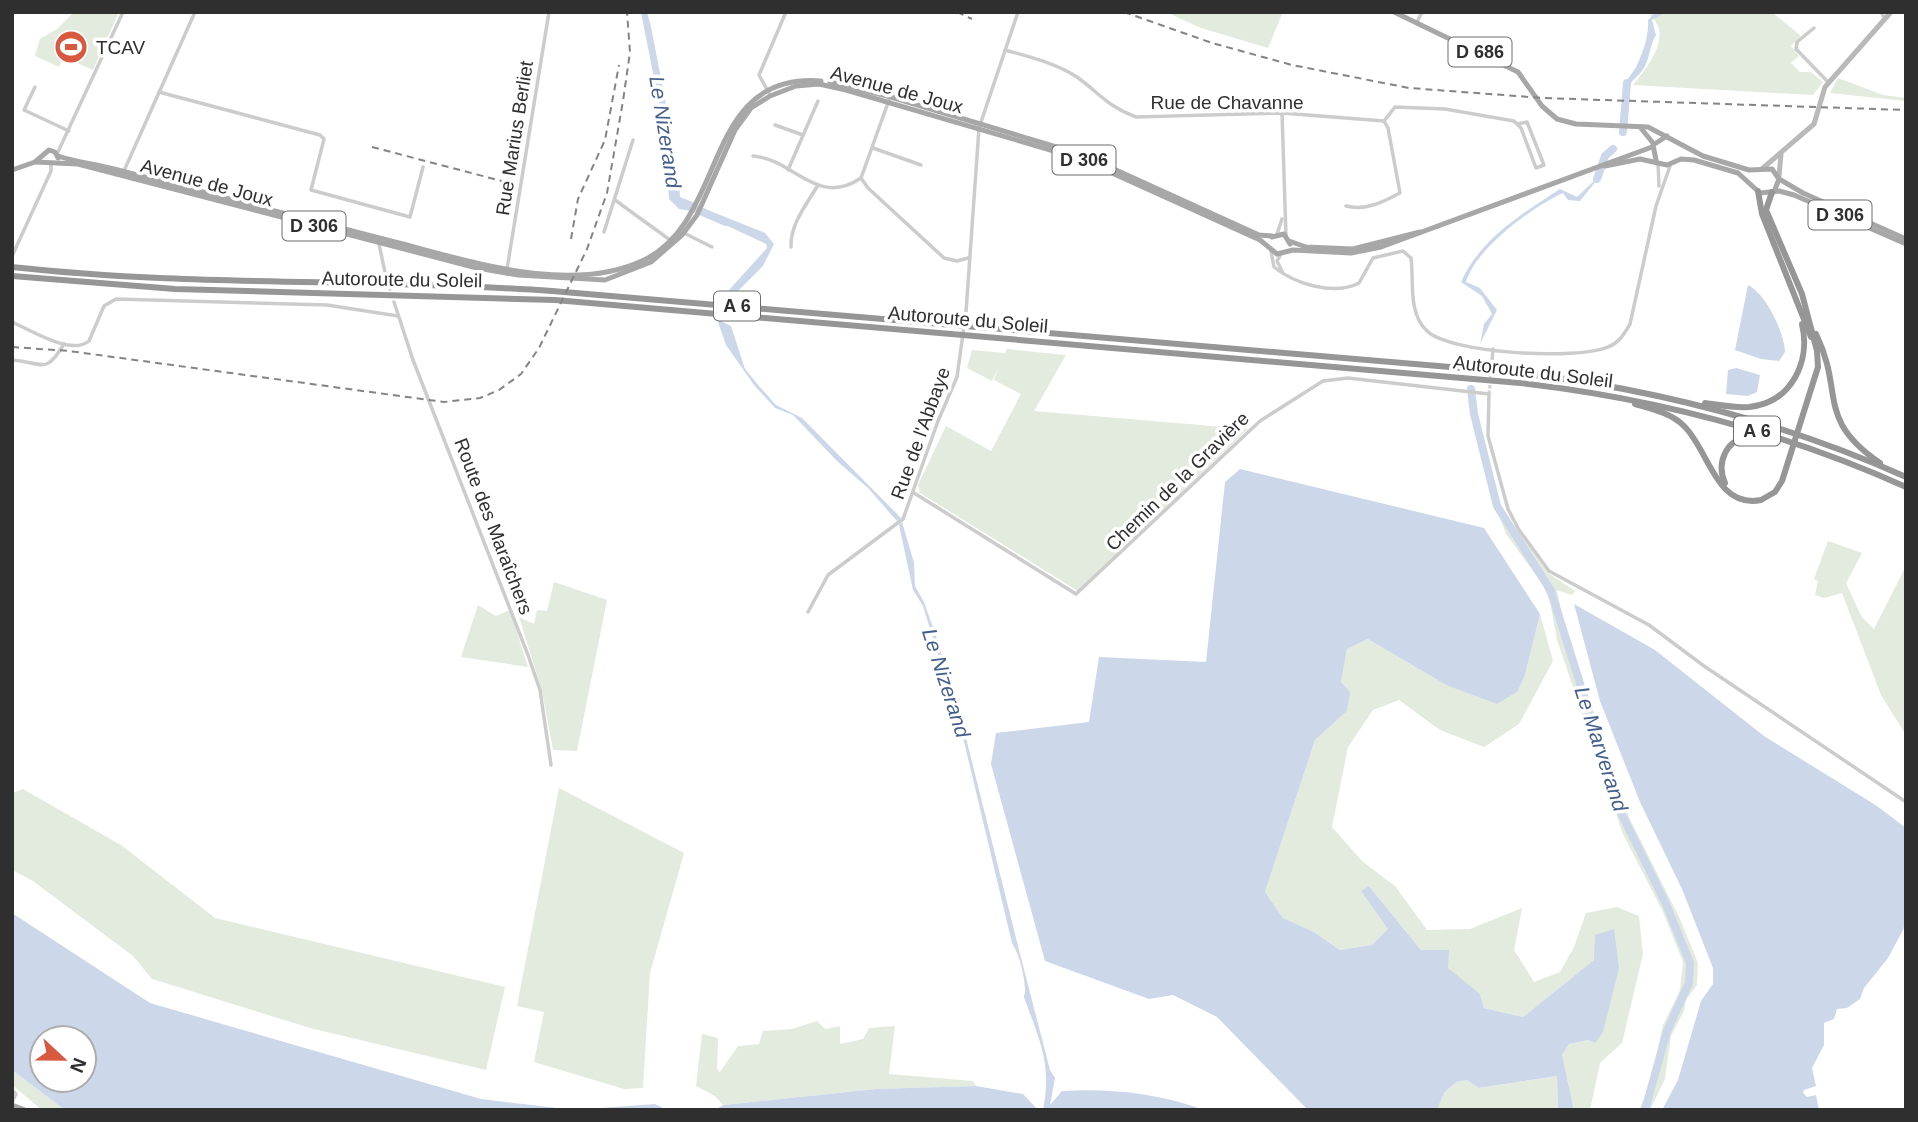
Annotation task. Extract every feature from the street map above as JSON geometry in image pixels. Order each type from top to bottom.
[{"type":"highway","points":[[1756,187],[1762,214],[1813,345],[1816,362],[1800,424]]},
{"type":"highway","points":[[1773,192],[1766,203],[1767,215],[1793,270],[1827,365],[1840,426],[1859,449],[1890,470]]},
{"type":"highway","name":"Autoroute du Soleil","points":[[12,267],[176,280],[450,285],[583,293],[1508,372],[1592,383],[1670,398],[1783,430],[1906,477]]},
{"type":"highway","name":"Autoroute du Soleil","points":[[12,276],[175,289],[555,300],[1452,376],[1603,394],[1684,411],[1797,444],[1906,487]]},
{"type":"highway","points":[[1670,398],[1741,407],[1774,399],[1791,384],[1803,361],[1805,344],[1799,312]]},
{"type":"highway","points":[[1603,394],[1658,411],[1679,421],[1699,444],[1721,484],[1740,500],[1757,501],[1773,494],[1780,485],[1818,367],[1811,323]]},
{"type":"highway","points":[[1790,455],[1777,484],[1760,498],[1738,496],[1723,479],[1723,456],[1737,440],[1754,437],[1797,444]]},
{"type":"main road","name":"D 686","points":[[1394,12],[1518,72],[1548,114],[1557,119],[1576,124],[1648,127],[1667,136]]},
{"type":"main road","points":[[1756,187],[1760,169],[1818,119],[1822,93],[1891,12]]},
{"type":"main road","name":"Avenue de Joux","points":[[43,160],[56,156],[380,241],[507,271],[605,280],[651,262],[681,231],[700,203],[732,125],[752,101],[791,81],[811,80],[890,99],[1095,164],[1270,248],[1284,252]]},
{"type":"main road","points":[[1632,125],[1648,133],[1657,161]]},
{"type":"main road","name":"Avenue de Joux","points":[[979,126],[1083,155],[1259,235],[1275,235],[1288,239]]},
{"type":"main road","points":[[1420,232],[1353,249],[1306,247],[1288,239],[1284,252],[1331,254],[1367,251],[1420,232],[1533,190],[1608,163],[1653,146],[1667,136],[1675,139],[1680,146],[1703,156],[1760,169],[1772,169],[1779,177]]},
{"type":"main road","points":[[1674,163],[1680,146]]},
{"type":"main road","points":[[1608,163],[1632,160],[1674,163],[1688,159],[1721,167],[1756,187],[1773,192],[1779,177],[1778,163],[1785,148]]},
{"type":"main road","points":[[12,170],[43,160],[47,150],[56,156]]},
{"type":"main road","name":"D 306","points":[[1779,177],[1803,193],[1906,242]]},
{"type":"main road","name":"D 306","points":[[1773,192],[1794,195],[1906,242]]},
{"type":"main road","points":[[1270,248],[1275,235]]},
{"type":"main road","points":[[12,1104],[25,1110]]},
{"type":"street","points":[[13,254],[123,12]]},
{"type":"street","points":[[123,173],[195,12]]},
{"type":"street","name":"Rue Marius Berliet","points":[[507,271],[548,12]]},
{"type":"street","points":[[768,93],[759,75],[786,12]]},
{"type":"street","points":[[861,178],[868,188],[944,258],[957,261],[969,258],[979,126],[1018,12]]},
{"type":"street","points":[[1417,22],[1422,12]]},
{"type":"street","points":[[1881,12],[1885,19]]},
{"type":"street","points":[[1814,28],[1797,42],[1796,49],[1829,83]]},
{"type":"street","name":"Rue de Chavanne","points":[[1005,50],[1057,66],[1078,78],[1113,108],[1136,117],[1282,113],[1384,121]]},
{"type":"street","points":[[35,87],[24,110],[69,131]]},
{"type":"street","points":[[159,92],[320,135],[324,139],[311,190],[410,217],[423,167]]},
{"type":"street","points":[[752,156],[818,185],[838,189],[861,178],[890,99]]},
{"type":"street","points":[[788,170],[818,101]]},
{"type":"street","points":[[1346,206],[1355,209],[1379,204],[1400,193],[1388,128],[1384,121],[1395,107],[1444,109],[1496,117],[1517,124],[1528,122],[1544,165],[1536,168],[1517,124]]},
{"type":"street","points":[[1282,113],[1283,214],[1288,239]]},
{"type":"street","points":[[775,125],[803,135]]},
{"type":"street","points":[[604,232],[633,140]]},
{"type":"street","points":[[873,148],[921,165]]},
{"type":"street","points":[[1657,161],[1659,192]]},
{"type":"street","points":[[1270,248],[1274,267],[1283,273],[1311,285],[1353,286],[1361,281],[1373,258],[1403,251],[1410,258],[1413,302],[1423,327],[1446,344],[1563,355],[1603,349],[1621,338],[1630,324],[1659,192],[1674,163]]},
{"type":"street","points":[[791,247],[796,223],[818,185]]},
{"type":"street","points":[[615,200],[671,242]]},
{"type":"street","points":[[1275,235],[1283,214]]},
{"type":"street","points":[[681,231],[712,247]]},
{"type":"street","points":[[380,241],[386,277]]},
{"type":"street","points":[[1283,273],[1277,263],[1284,252]]},
{"type":"street","name":"Rue de l'Abbaye","points":[[808,612],[828,575],[903,519],[938,421],[957,377],[966,312],[969,258]]},
{"type":"street","points":[[12,322],[64,344],[84,345],[89,341],[104,306],[116,299],[351,306],[399,316]]},
{"type":"street","name":"Route des Maraîchers","points":[[394,302],[413,360],[540,690],[551,765]]},
{"type":"street","points":[[12,359],[34,365],[52,362],[64,344]]},
{"type":"street","points":[[1492,362],[1493,349]]},
{"type":"street","name":"Chemin de la Gravière","points":[[914,493],[1076,594],[1261,421],[1323,381],[1348,378],[1465,389],[1489,394],[1488,436],[1508,509],[1519,530],[1549,571],[1649,625],[1748,697],[1906,802]]},
{"type":"street","points":[[12,1104],[14,1092]]},
{"type":"shaded area","name":"TCAV","points":[[74,12],[119,12],[93,70],[64,57],[59,67],[35,56],[40,39],[57,29]]},
{"type":"shaded area","points":[[1166,12],[1283,12],[1268,48],[1201,28]]},
{"type":"shaded area","points":[[1654,12],[1772,12],[1801,36],[1791,46],[1799,56],[1791,63],[1800,72],[1811,72],[1823,82],[1813,95],[1633,85],[1651,60],[1659,41],[1657,23],[1650,16]]},
{"type":"shaded area","points":[[1838,78],[1883,95],[1906,98],[1906,101],[1830,93]]},
{"type":"shaded area","points":[[1007,349],[1066,355],[1034,411],[1248,429],[1078,591],[920,493],[918,485],[946,426],[991,451],[1021,394],[994,380],[998,368],[992,381],[967,368],[972,350],[1005,353]]},
{"type":"shaded area","points":[[1500,518],[1515,527],[1548,573],[1575,591],[1572,595],[1557,590],[1564,626],[1629,817],[1680,919],[1698,963],[1697,985],[1686,1000],[1684,1011],[1671,1036],[1665,1079],[1650,1110],[1639,1110],[1649,1087],[1663,1025],[1680,990],[1683,962],[1663,912],[1623,834],[1557,640],[1550,602],[1543,585],[1506,534]]},
{"type":"shaded area","points":[[1828,541],[1862,553],[1846,583],[1861,616],[1874,629],[1906,566],[1906,735],[1881,695],[1842,593],[1824,598],[1815,595],[1818,581],[1814,579]]},
{"type":"shaded area","points":[[554,582],[607,600],[577,751],[553,750],[542,691],[519,617],[534,624],[537,610],[547,611]]},
{"type":"shaded area","points":[[478,605],[496,616],[510,610],[528,667],[461,657]]},
{"type":"shaded area","points":[[1540,614],[1553,661],[1519,724],[1484,747],[1440,730],[1399,700],[1373,710],[1348,747],[1332,827],[1363,862],[1395,886],[1427,930],[1470,929],[1522,908],[1514,950],[1534,982],[1560,972],[1574,947],[1586,913],[1617,907],[1639,916],[1643,954],[1622,1043],[1600,1063],[1590,1110],[1574,1110],[1562,1055],[1569,1044],[1589,1040],[1594,960],[1523,1017],[1484,1008],[1480,994],[1422,951],[1369,886],[1361,891],[1389,929],[1372,945],[1340,950],[1314,932],[1283,918],[1265,892],[1315,740],[1347,711],[1341,682],[1347,649],[1368,639],[1446,685],[1518,691],[1525,675]]},
{"type":"shaded area","points":[[559,788],[684,853],[650,973],[643,1088],[624,1089],[534,1062],[544,1012],[517,1006]]},
{"type":"shaded area","points":[[23,789],[121,845],[215,918],[505,987],[486,1070],[310,1028],[152,979],[133,956],[33,881],[12,870],[12,793]]},
{"type":"shaded area","points":[[817,1021],[825,1029],[840,1026],[840,1044],[863,1039],[869,1028],[895,1026],[889,1074],[973,1081],[976,1086],[876,1089],[723,1105],[715,1096],[696,1086],[702,1034],[718,1038],[717,1069],[720,1072],[738,1046],[759,1044],[763,1031],[792,1029]]},
{"type":"shaded area","points":[[12,1070],[28,1082],[28,1094],[44,1094],[65,1110],[42,1110],[12,1085]]},
{"type":"shaded area","points":[[1557,1076],[1558,1110],[1437,1110],[1444,1093],[1456,1082],[1467,1080],[1480,1088]]},
{"type":"water","points":[[641,12],[647,12],[651,27],[669,120],[671,162],[679,178],[680,197],[695,203],[692,211],[679,209],[669,199],[664,129]]},
{"type":"water","points":[[1657,12],[1666,12],[1652,20],[1656,35],[1646,64],[1630,85],[1628,92],[1623,92],[1642,52],[1647,37],[1648,20]]},
{"type":"water","points":[[1604,171],[1580,201],[1568,200],[1563,193],[1550,199],[1521,218],[1481,256],[1466,282],[1480,288],[1497,310],[1480,344],[1484,324],[1492,314],[1482,296],[1461,282],[1479,253],[1503,229],[1560,189],[1577,197],[1596,179],[1596,173]]},
{"type":"water","points":[[720,215],[765,233],[774,244],[763,266],[732,297],[726,296],[730,289],[767,248],[766,244],[717,221]]},
{"type":"water","points":[[1748,285],[1761,296],[1778,324],[1785,352],[1779,361],[1761,359],[1735,350]]},
{"type":"water","points":[[717,319],[731,326],[745,369],[776,405],[802,418],[901,518],[897,521],[869,489],[837,461],[793,415],[775,408],[754,385],[726,345]]},
{"type":"water","points":[[1736,368],[1760,375],[1757,392],[1748,396],[1726,394],[1728,370]]},
{"type":"water","points":[[1240,469],[1484,528],[1540,614],[1525,675],[1518,691],[1497,704],[1446,685],[1368,639],[1347,649],[1341,682],[1350,692],[1347,711],[1315,740],[1265,892],[1283,918],[1314,932],[1340,950],[1372,945],[1388,929],[1361,891],[1369,886],[1421,950],[1449,950],[1448,968],[1480,994],[1484,1008],[1523,1017],[1594,960],[1595,935],[1614,929],[1619,968],[1603,1032],[1595,1043],[1589,1040],[1569,1044],[1562,1055],[1574,1110],[1558,1110],[1557,1076],[1479,1088],[1467,1080],[1456,1082],[1444,1093],[1437,1110],[1308,1110],[1217,1017],[1173,995],[1149,999],[1045,961],[991,764],[996,733],[1089,722],[1099,657],[1206,662],[1225,482]]},
{"type":"water","points":[[902,522],[914,563],[915,586],[924,602],[936,636],[967,742],[1050,1070],[1055,1078],[1050,1105],[1062,1091],[1098,1090],[1169,1099],[1204,1110],[1043,1110],[1046,1080],[1043,1054],[1024,998],[1023,971],[1012,943],[962,733],[923,606],[913,590],[899,525]]},
{"type":"water","points":[[1574,604],[1655,650],[1764,736],[1877,806],[1906,828],[1906,919],[1903,930],[1888,958],[1864,988],[1860,999],[1847,1008],[1837,1009],[1834,1019],[1824,1023],[1824,1045],[1812,1068],[1816,1086],[1804,1090],[1803,1093],[1807,1097],[1816,1095],[1819,1110],[1662,1110],[1678,1080],[1701,1001],[1713,984],[1713,968],[1682,889],[1640,802],[1600,701]]},
{"type":"water","points":[[12,913],[150,1003],[481,1099],[574,1110],[65,1110],[44,1094],[98,1094],[98,1024],[28,1024],[28,1082],[12,1070]]},
{"type":"water","points":[[976,1086],[1023,1094],[1038,1110],[715,1110],[723,1105],[876,1089]]},
{"type":"water","points":[[655,1104],[667,1110],[574,1110]]},
{"type":"waterway","name":"Le Marverand","points":[[1623,132],[1627,83]]},
{"type":"waterway","name":"Le Marverand","points":[[1597,179],[1605,156],[1613,149]]},
{"type":"waterway","name":"Le Nizerand","points":[[686,205],[726,222]]},
{"type":"waterway","name":"Le Marverand","points":[[1471,389],[1474,414],[1497,506],[1551,591],[1620,811],[1666,904],[1690,963],[1689,983],[1667,1031],[1645,1110]]},
{"type":"tunnel","points":[[386,277],[392,295]]},
{"type":"tunnel","points":[[1489,394],[1492,362]]},
{"type":"railway","points":[[12,347],[69,351],[444,402],[480,398],[499,390],[521,374],[539,348],[587,249],[607,193],[630,52],[627,12]]},
{"type":"railway","points":[[957,12],[972,19]]},
{"type":"railway","points":[[1124,12],[1212,43],[1292,65],[1409,88],[1543,98],[1906,110]]},
{"type":"railway","points":[[571,239],[578,199],[605,140],[619,65]]},
{"type":"railway","points":[[372,147],[517,185]]},
{"type":"place","name":"TCAV","points":[[71,47]]}]
